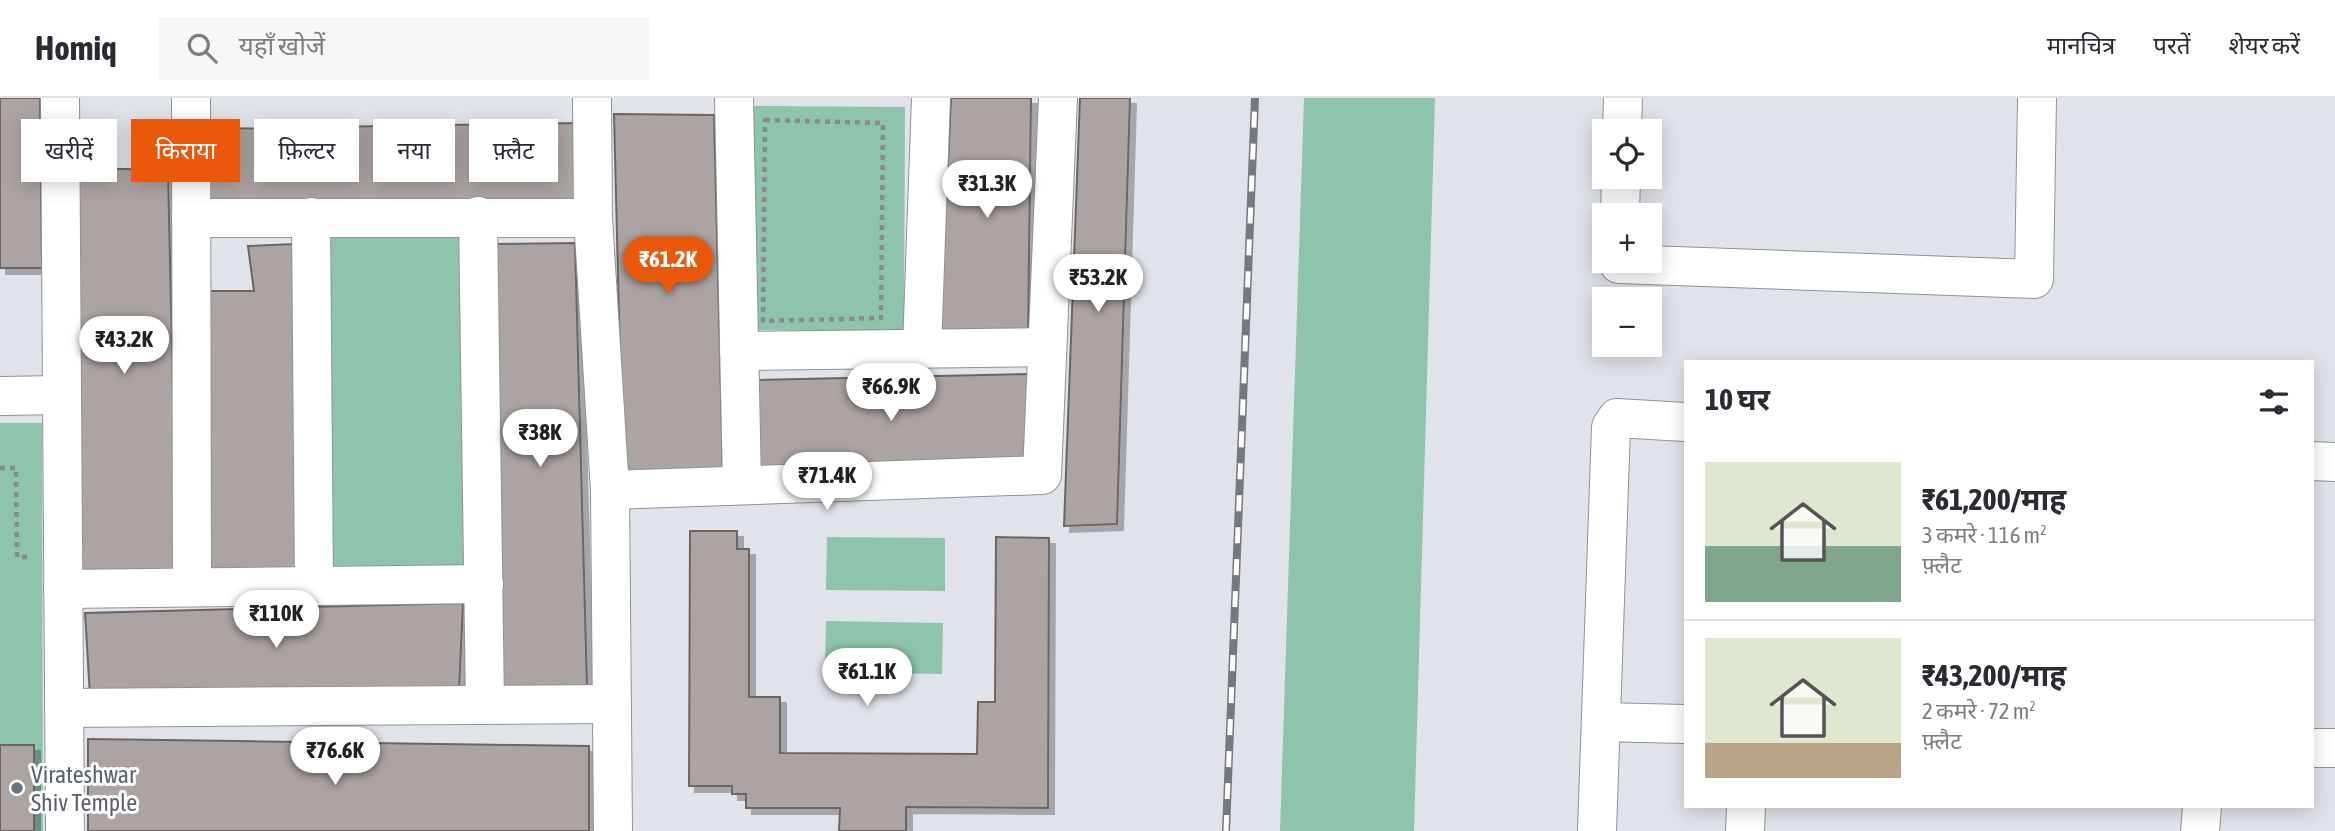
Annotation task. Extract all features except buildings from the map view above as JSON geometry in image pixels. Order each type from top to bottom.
[{"type":"street","points":[[60,98],[65,831]]},
{"type":"street","points":[[191,98],[192,587]]},
{"type":"street","points":[[592,98],[593,218],[610,490],[613,831]]},
{"type":"street","points":[[734,98],[742,485]]},
{"type":"street","points":[[922,349],[932,98]]},
{"type":"street","points":[[610,490],[1042,475],[1058,98]]},
{"type":"street","points":[[1622,119],[1623,98]]},
{"type":"street","points":[[1662,266],[2034,279],[2037,98]]},
{"type":"street","points":[[478,216],[485,705]]},
{"type":"street","points":[[312,217],[314,586]]},
{"type":"street","points":[[191,218],[593,218]]},
{"type":"street","points":[[739,351],[1047,348]]},
{"type":"street","points":[[0,396],[62,395]]},
{"type":"street","points":[[1597,831],[1611,427],[1618,418],[1684,422]]},
{"type":"street","points":[[2314,461],[2335,462]]},
{"type":"street","points":[[63,572],[192,587],[484,584]]},
{"type":"street","points":[[64,708],[612,704]]},
{"type":"street","points":[[1602,722],[1684,724]]},
{"type":"street","points":[[2314,748],[2335,748]]},
{"type":"street","points":[[1745,831],[1746,808]]},
{"type":"street","points":[[2200,831],[2202,808]]},
{"type":"path","points":[[765,120],[883,123],[881,318],[763,321],[765,120]]},
{"type":"path","points":[[0,468],[16,468],[18,557],[63,572]]},
{"type":"green space","points":[[1304,98],[1435,98],[1414,831],[1280,831]]},
{"type":"green space","points":[[754,106],[905,107],[904,331],[753,330]]},
{"type":"green space","points":[[470,225],[471,578],[320,581],[320,229]]},
{"type":"green space","points":[[0,423],[42,423],[43,831],[0,831]]},
{"type":"green space","points":[[827,537],[945,538],[945,591],[826,590]]},
{"type":"green space","points":[[826,621],[943,623],[942,674],[825,672]]},
{"type":"railway","points":[[1226,831],[1255,98]]},
{"type":"place","name":"Virateshwar Shiv Temple","points":[[17,788]]}]
